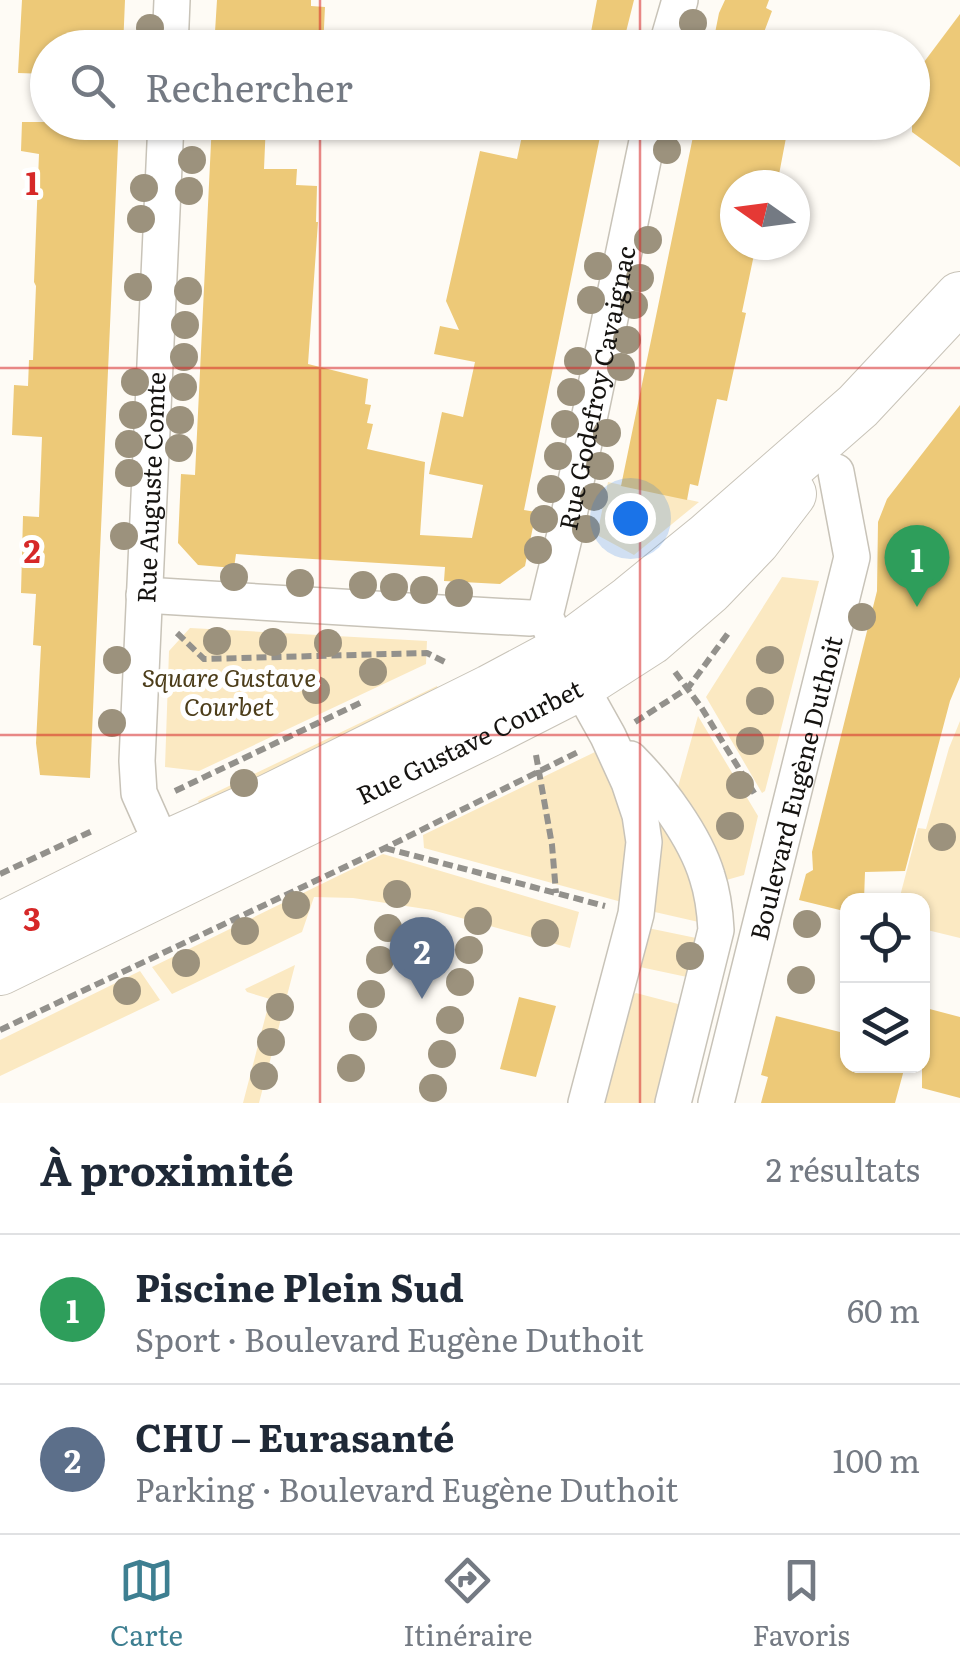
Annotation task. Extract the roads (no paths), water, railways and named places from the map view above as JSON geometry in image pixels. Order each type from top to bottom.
[{"type":"main road","name":"Rue Gustave Courbet","points":[[0,928],[508,682],[562,651],[706,539],[858,406],[960,298]]},
{"type":"main road","name":"Rue Gustave Courbet","points":[[0,970],[490,732],[562,651]]},
{"type":"street","points":[[171,30],[172,0]]},
{"type":"street","points":[[671,30],[680,0]]},
{"type":"street","name":"Rue Auguste Comte","points":[[163,847],[139,793],[137,760],[165,140]]},
{"type":"street","name":"Rue Godefroy Cavaignac","points":[[562,651],[565,534],[647,140]]},
{"type":"street","name":"Boulevard Eugène Duthoit","points":[[716,1103],[852,557],[836,472]]},
{"type":"street","points":[[144,595],[514,618],[562,651]]},
{"type":"street","name":"Boulevard Eugène Duthoit","points":[[562,651],[629,782],[644,842],[636,914],[586,1103]]},
{"type":"street","name":"Boulevard Eugène Duthoit","points":[[608,736],[645,774],[690,839],[706,871],[714,901],[716,930],[673,1103]]},
{"type":"place","name":"Piscine Plein Sud","points":[[917,607]]},
{"type":"place","name":"CHU – Eurasanté","points":[[422,999]]},
{"type":"park label","name":"Square Gustave Courbet","points":[[229,690]]}]
